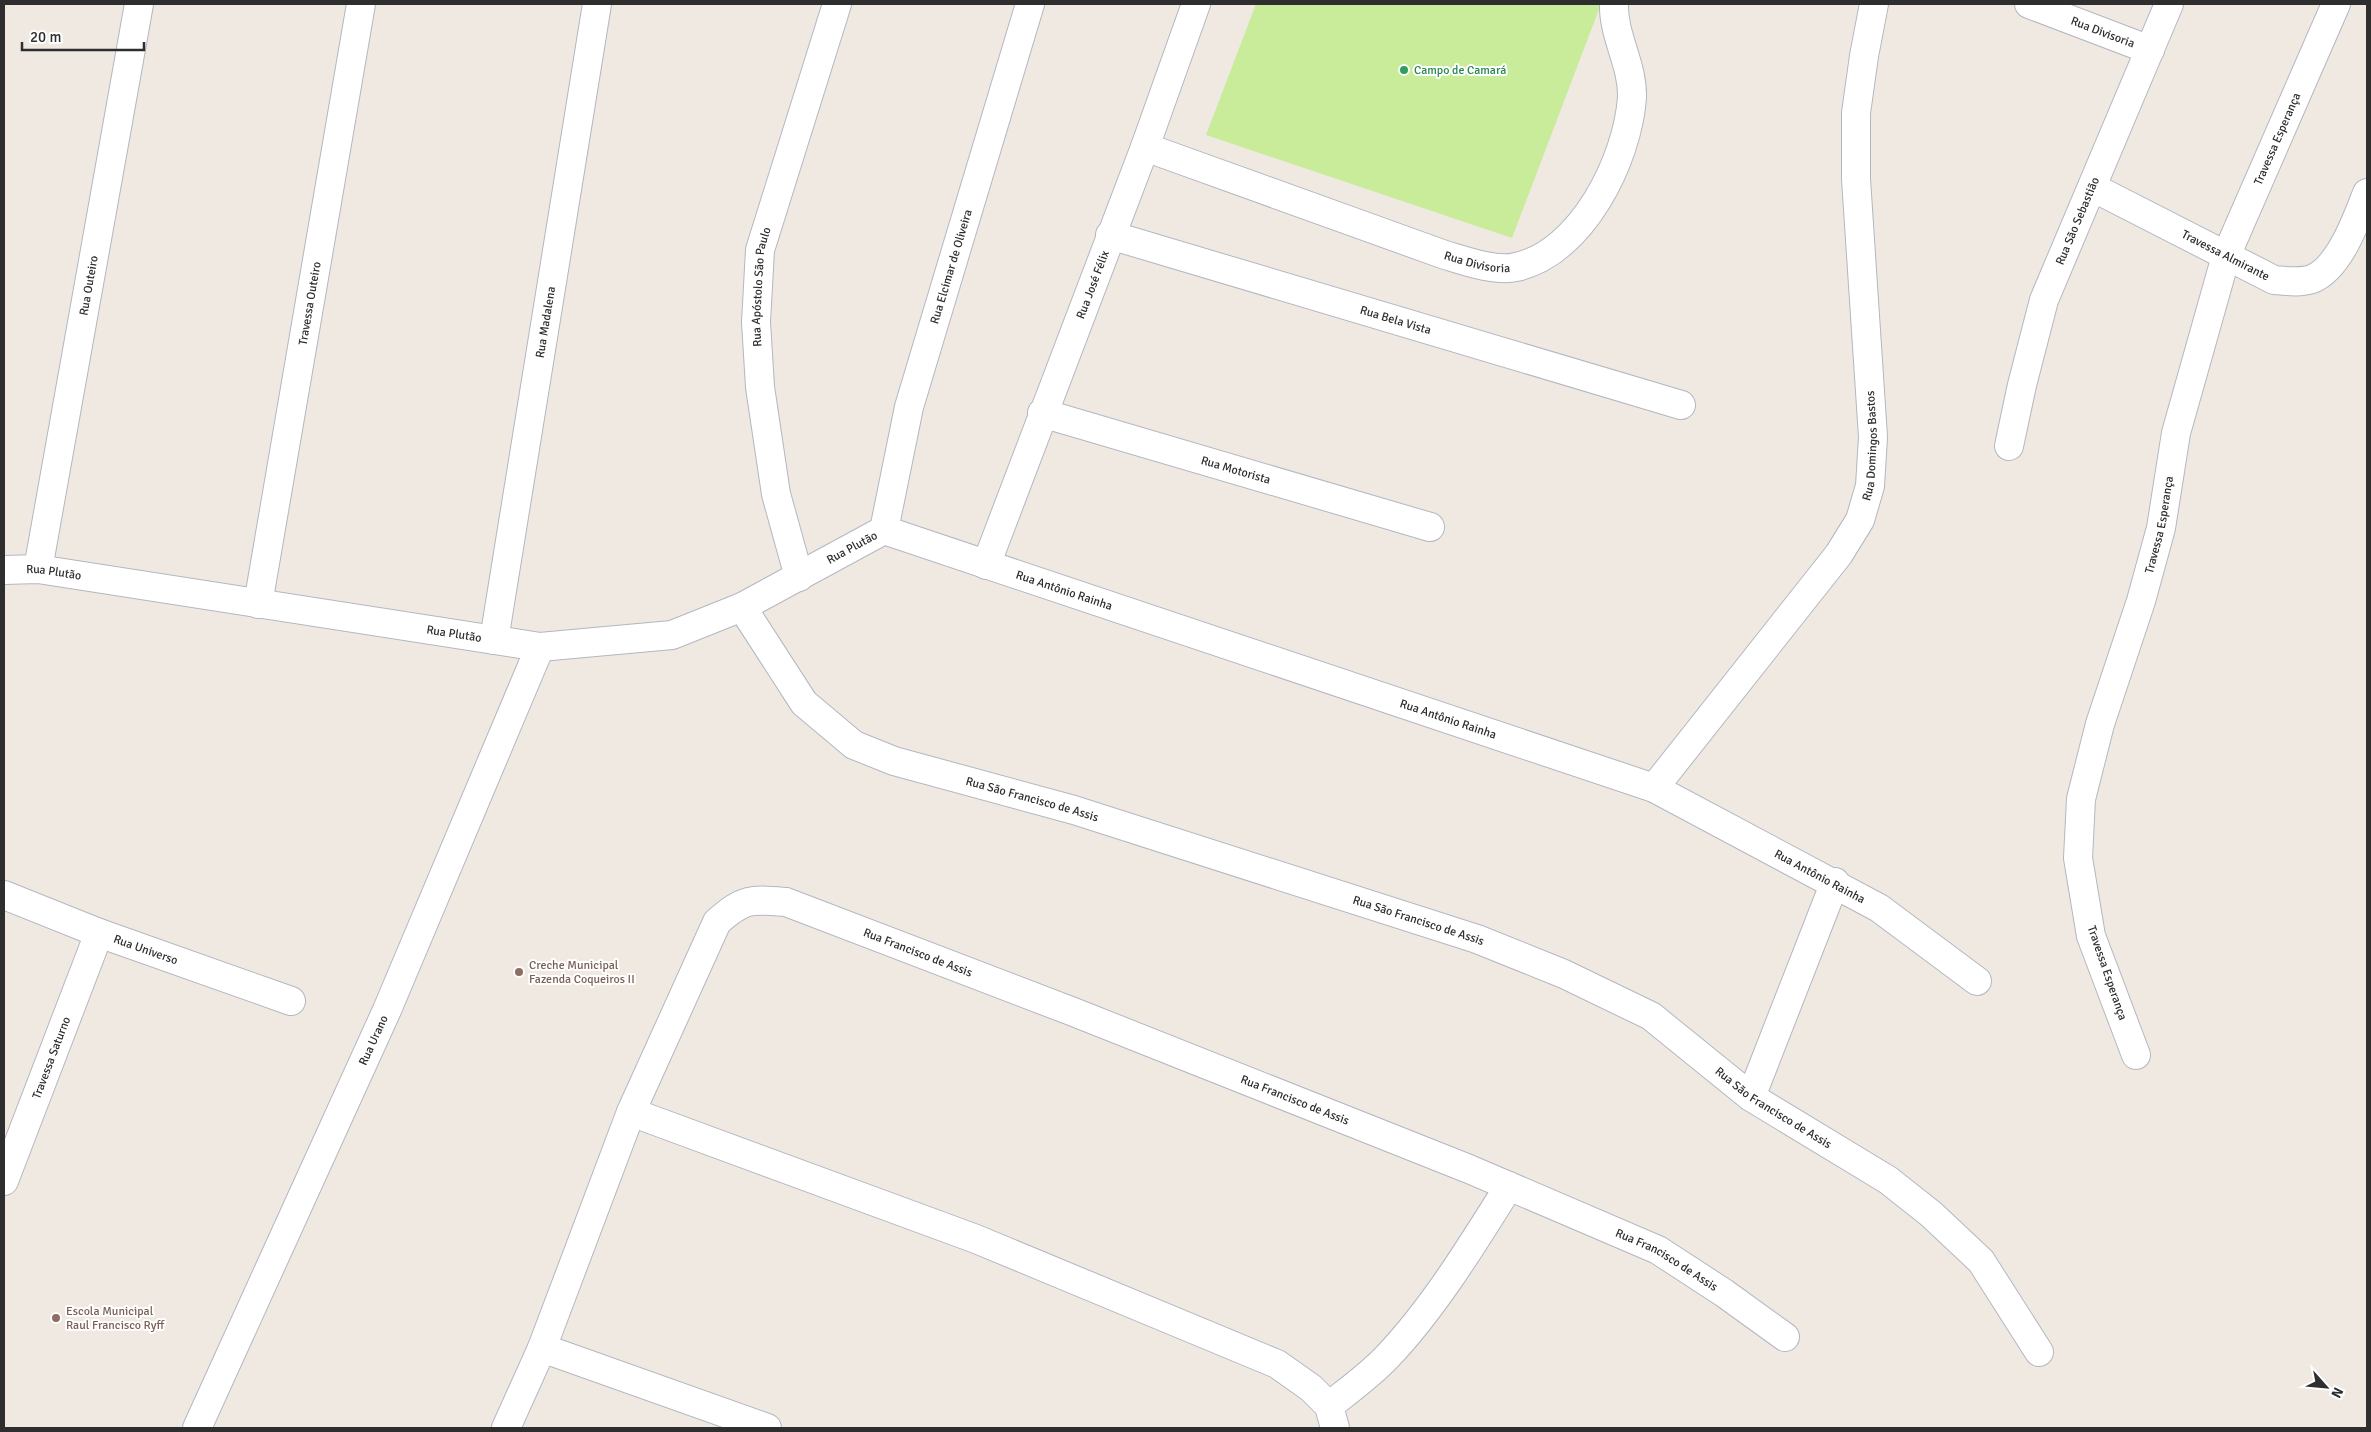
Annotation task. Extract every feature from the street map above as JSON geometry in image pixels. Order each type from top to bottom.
[{"type":"street","name":"Rua Outeiro","points":[[38,569],[139,4]]},
{"type":"street","name":"Travessa Outeiro","points":[[258,604],[361,4]]},
{"type":"street","name":"Rua Madalena","points":[[494,640],[597,4]]},
{"type":"street","name":"Rua Apóstolo São Paulo","points":[[799,577],[776,494],[760,387],[756,322],[760,250],[836,4]]},
{"type":"street","name":"Rua Elcimar de Oliveira","points":[[884,530],[909,407],[1030,4]]},
{"type":"street","name":"Rua José Félix","points":[[986,565],[1042,413],[1145,147],[1196,4]]},
{"type":"street","name":"Rua Divisoria","points":[[1145,147],[1445,255],[1484,266],[1516,268],[1545,256],[1572,234],[1595,205],[1614,168],[1625,133],[1632,97],[1629,68],[1620,40],[1614,4]]},
{"type":"street","name":"Rua Domingos Bastos","points":[[1654,788],[1838,554],[1860,520],[1870,486],[1873,438],[1856,179],[1856,114],[1874,4]]},
{"type":"street","name":"Rua Divisoria","points":[[2029,4],[2150,50]]},
{"type":"street","name":"Rua São Sebastião","points":[[2009,446],[2022,385],[2044,300],[2169,4]]},
{"type":"street","name":"Travessa Esperança","points":[[2136,1054],[2091,936],[2078,858],[2081,799],[2100,724],[2141,601],[2161,528],[2176,433],[2226,256],[2336,4]]},
{"type":"street","name":"Travessa Almirante","points":[[2092,187],[2274,280],[2293,282],[2313,278],[2334,262],[2349,236],[2367,193]]},
{"type":"street","name":"Rua Bela Vista","points":[[1110,235],[1681,404]]},
{"type":"street","name":"Rua Motorista","points":[[1042,413],[1430,527]]},
{"type":"street","name":"Rua Plutão","points":[[4,570],[38,569],[540,647],[672,635],[742,606],[884,530]]},
{"type":"street","name":"Rua Antônio Rainha","points":[[884,530],[1654,788],[1835,882],[1879,908],[1977,981]]},
{"type":"street","name":"Rua São Francisco de Assis","points":[[742,606],[804,703],[854,745],[894,761],[1074,810],[1477,939],[1564,974],[1650,1016],[1751,1097],[1888,1180],[1931,1214],[1981,1261],[2039,1352]]},
{"type":"street","name":"Rua Urano","points":[[197,1428],[387,1010],[540,647]]},
{"type":"street","points":[[1751,1097],[1835,882]]},
{"type":"street","name":"Rua Universo","points":[[4,895],[99,933],[291,1001]]},
{"type":"street","name":"Rua Francisco de Assis","points":[[506,1428],[542,1348],[631,1112],[717,922],[735,906],[755,900],[786,902],[1080,1014],[1509,1186],[1658,1250],[1724,1293],[1785,1337]]},
{"type":"street","name":"Travessa Saturno","points":[[4,1181],[99,933]]},
{"type":"street","points":[[631,1112],[976,1239],[1278,1364],[1311,1388],[1332,1417],[1387,1357],[1430,1304],[1473,1243],[1509,1186]]},
{"type":"street","points":[[542,1348],[766,1428]]},
{"type":"green space","name":"Campo de Camará","points":[[1256,4],[1601,4],[1512,238],[1206,135]]},
{"type":"place","name":"Campo de Camará","points":[[1404,70]]},
{"type":"place","name":"Creche Municipal Fazenda Coqueiros II","points":[[519,972]]},
{"type":"place","name":"Escola Municipal Raul Francisco Ryff","points":[[56,1318]]}]
